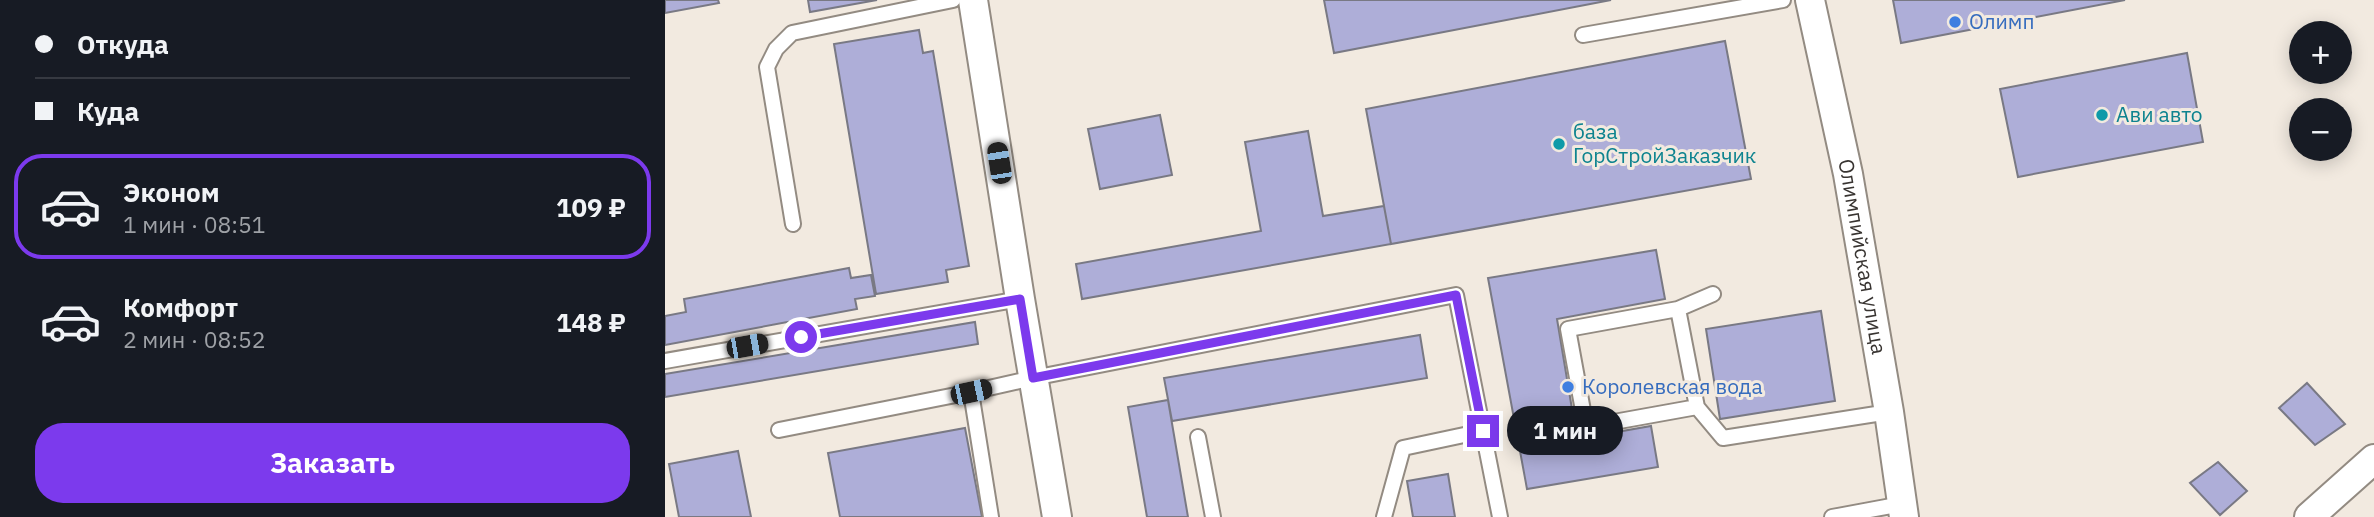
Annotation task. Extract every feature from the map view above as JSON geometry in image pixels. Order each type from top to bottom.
[{"type":"street","points":[[974,0],[1057,517]]},
{"type":"street","name":"Олимпийская улица","points":[[1809,0],[1848,174],[1903,510]]},
{"type":"street","points":[[2309,517],[2346,490],[2374,460]]},
{"type":"lane","points":[[793,224],[767,67],[776,49],[792,33],[953,0]]},
{"type":"lane","points":[[1583,35],[1783,0]]},
{"type":"lane","points":[[779,430],[1456,295],[1500,517]]},
{"type":"lane","points":[[1697,407],[1586,427],[1569,329],[1678,309],[1713,295]]},
{"type":"lane","points":[[665,361],[1020,299]]},
{"type":"lane","points":[[1678,309],[1697,407],[1723,438],[1889,412]]},
{"type":"lane","points":[[971,392],[991,517]]},
{"type":"lane","points":[[1384,517],[1403,448],[1483,431]]},
{"type":"lane","points":[[1198,437],[1213,517]]},
{"type":"lane","points":[[1832,517],[1903,510]]},
{"type":"building","points":[[665,0],[718,0],[719,3],[665,13]]},
{"type":"building","points":[[808,0],[877,0],[810,12]]},
{"type":"building","points":[[1324,0],[1611,0],[1334,53]]},
{"type":"building","name":"Олимп","points":[[1893,0],[2125,0],[1901,43]]},
{"type":"building","points":[[919,30],[923,53],[933,51],[969,266],[946,270],[948,282],[876,294],[834,44]]},
{"type":"building","name":"база ГорСтройЗаказчик","points":[[1725,41],[1751,179],[1391,244],[1366,109]]},
{"type":"building","name":"Ави авто","points":[[2187,53],[2203,142],[2018,177],[2000,89]]},
{"type":"building","points":[[1160,115],[1172,175],[1100,189],[1088,129]]},
{"type":"building","points":[[1308,131],[1323,216],[1384,206],[1391,244],[1082,299],[1076,264],[1261,231],[1245,142]]},
{"type":"building","points":[[1656,250],[1665,299],[1557,319],[1577,439],[1651,426],[1658,467],[1527,489],[1488,278]]},
{"type":"building","points":[[849,268],[851,278],[871,275],[875,296],[855,299],[857,309],[665,345],[665,316],[686,312],[684,299]]},
{"type":"building","points":[[1821,311],[1835,401],[1720,419],[1706,329]]},
{"type":"building","points":[[975,322],[978,344],[665,397],[665,374]]},
{"type":"building","points":[[1420,335],[1427,378],[1172,421],[1164,378]]},
{"type":"building","points":[[2307,383],[2345,424],[2315,445],[2279,408]]},
{"type":"building","points":[[1168,400],[1188,517],[1147,517],[1128,407]]},
{"type":"building","points":[[965,428],[982,517],[840,517],[828,453]]},
{"type":"building","points":[[738,451],[751,517],[679,517],[669,464]]},
{"type":"building","points":[[2218,462],[2247,491],[2220,515],[2190,483]]},
{"type":"building","points":[[1448,474],[1455,517],[1413,517],[1407,481]]},
{"type":"place","name":"Олимп","points":[[1955,22]]},
{"type":"place","name":"Ави авто","points":[[2102,115]]},
{"type":"place","name":"база ГорСтройЗаказчик","points":[[1559,144]]},
{"type":"place","name":"Королевская вода","points":[[1568,387]]},
{"type":"route","points":[[801,337],[1020,299],[1033,378],[1456,295],[1483,431]]}]
